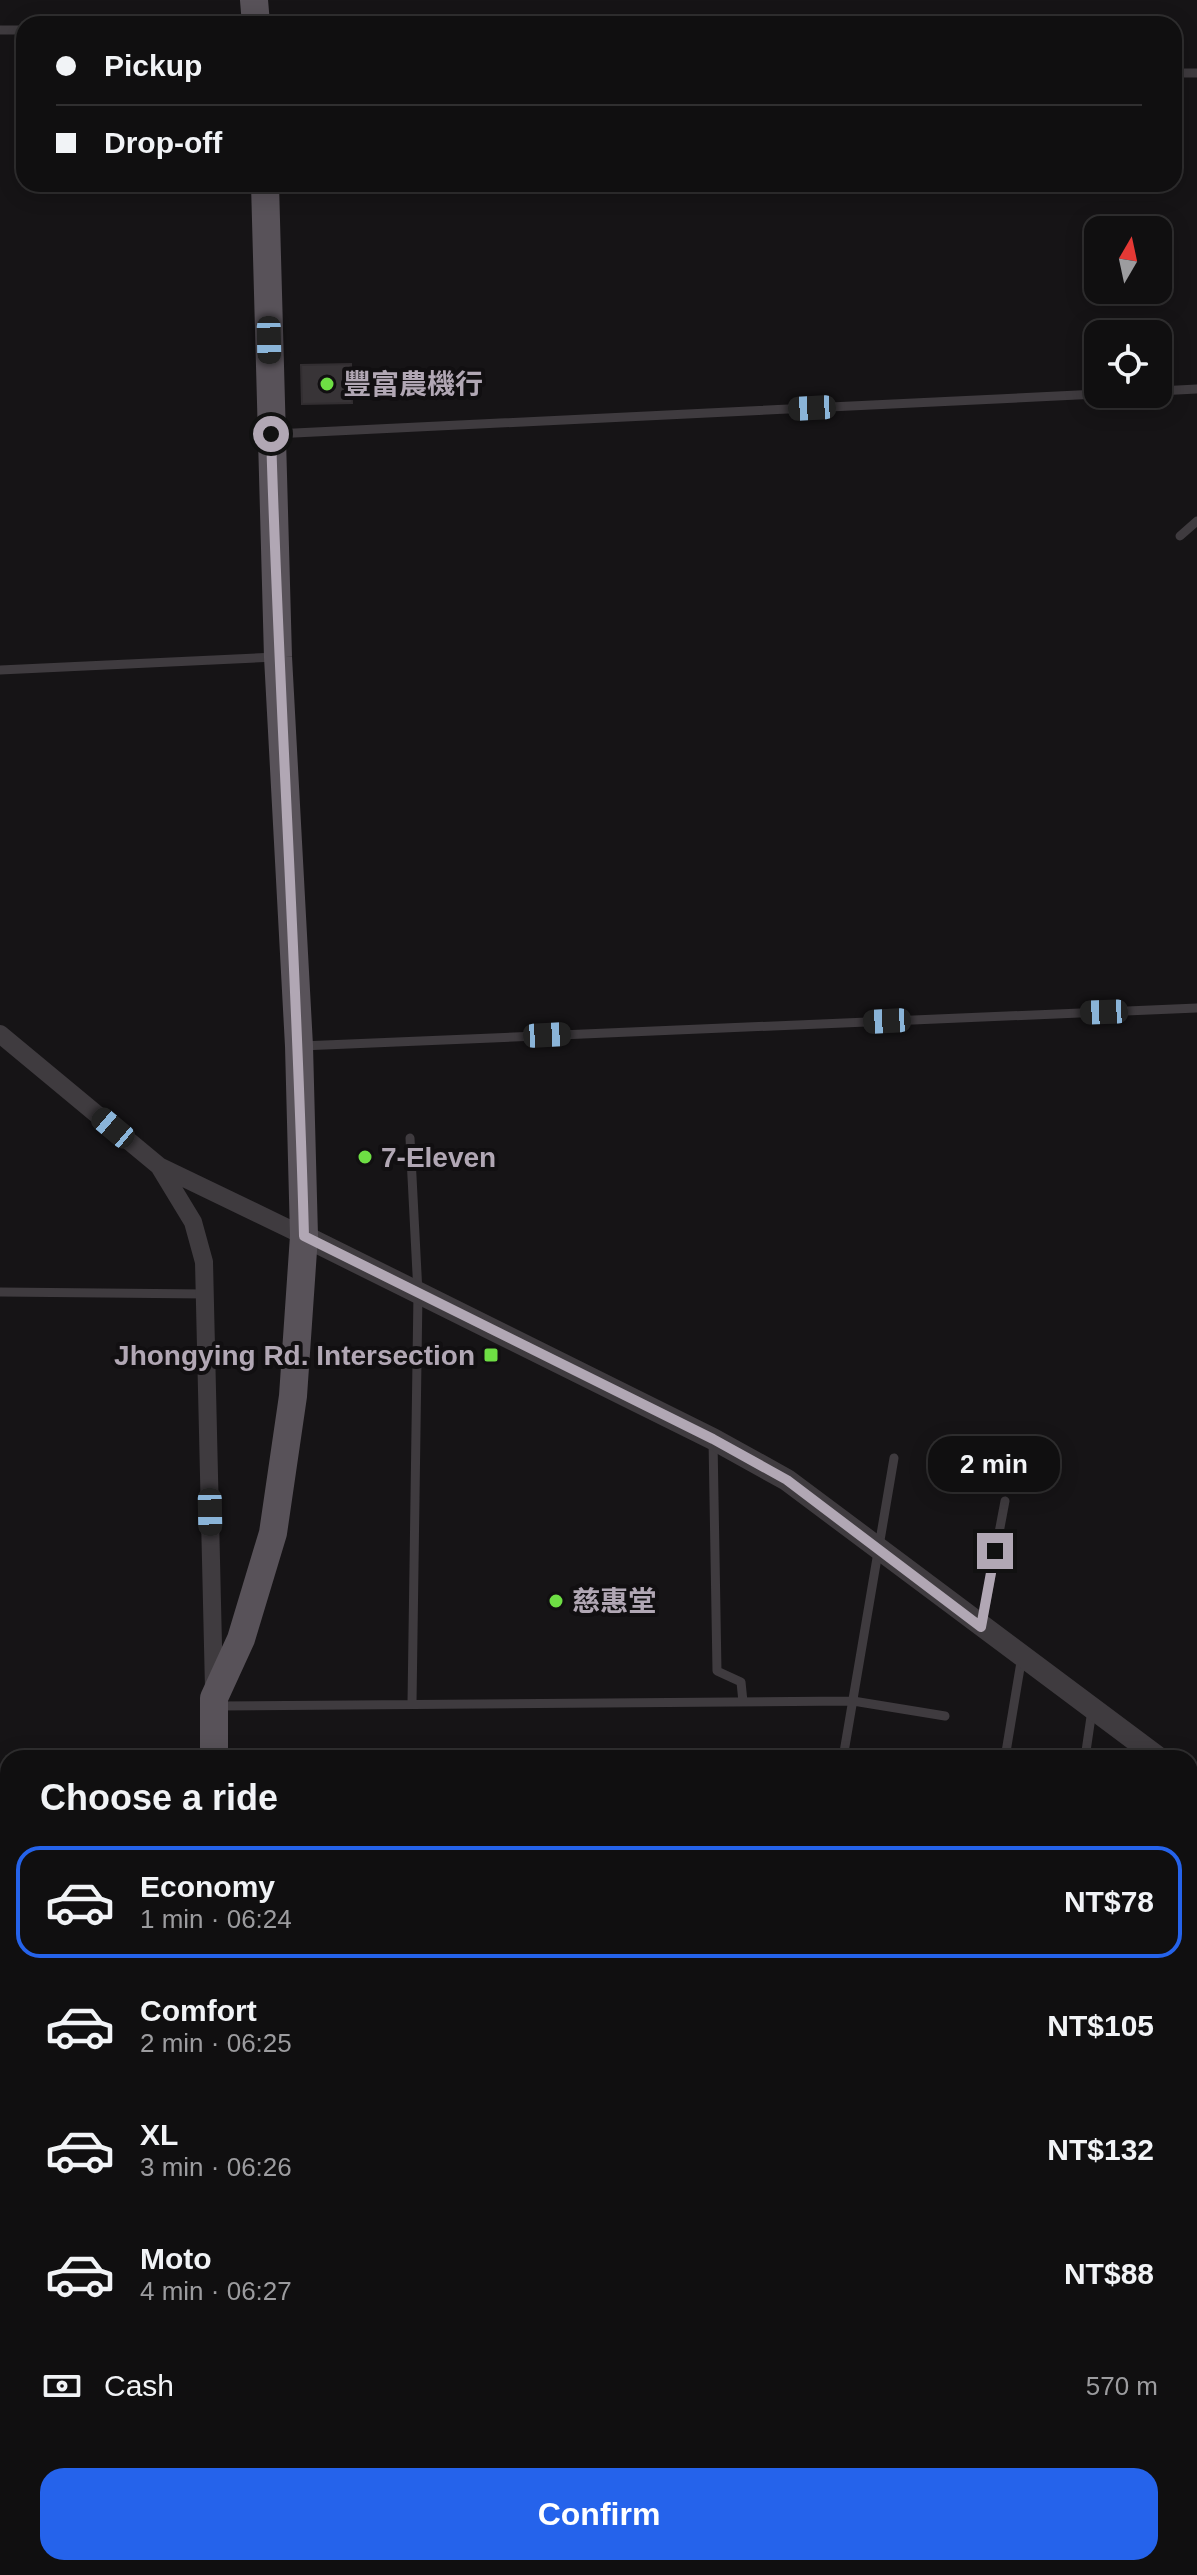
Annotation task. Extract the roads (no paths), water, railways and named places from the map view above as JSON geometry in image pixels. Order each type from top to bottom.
[{"type":"main road","points":[[214,1750],[214,1702],[241,1639],[273,1533],[293,1396],[304,1236],[299,1046],[278,657],[265,192]]},
{"type":"street","points":[[0,1034],[159,1166],[713,1439],[787,1480],[1148,1750]]},
{"type":"street","points":[[159,1166],[193,1222],[204,1262],[214,1702]]},
{"type":"lane","points":[[1172,390],[1197,389]]},
{"type":"lane","points":[[271,434],[1084,395]]},
{"type":"lane","points":[[1180,536],[1197,521]]},
{"type":"lane","points":[[0,670],[278,657]]},
{"type":"lane","points":[[299,1046],[1197,1008]]},
{"type":"lane","points":[[410,1138],[418,1293],[412,1703]]},
{"type":"lane","points":[[0,1292],[206,1294]]},
{"type":"lane","points":[[713,1439],[717,1671],[741,1682],[743,1702]]},
{"type":"lane","points":[[844,1750],[894,1458]]},
{"type":"lane","points":[[981,1627],[1005,1501]]},
{"type":"lane","points":[[1006,1750],[1022,1656]]},
{"type":"lane","points":[[214,1702],[853,1701],[945,1716]]},
{"type":"lane","points":[[1086,1750],[1092,1708]]},
{"type":"place","name":"豐富農機行","points":[[327,384]]},
{"type":"place","name":"7-Eleven","points":[[365,1157]]},
{"type":"place","name":"Jhongying Rd. Intersection","points":[[491,1355]]},
{"type":"place","name":"慈惠堂","points":[[556,1601]]}]
